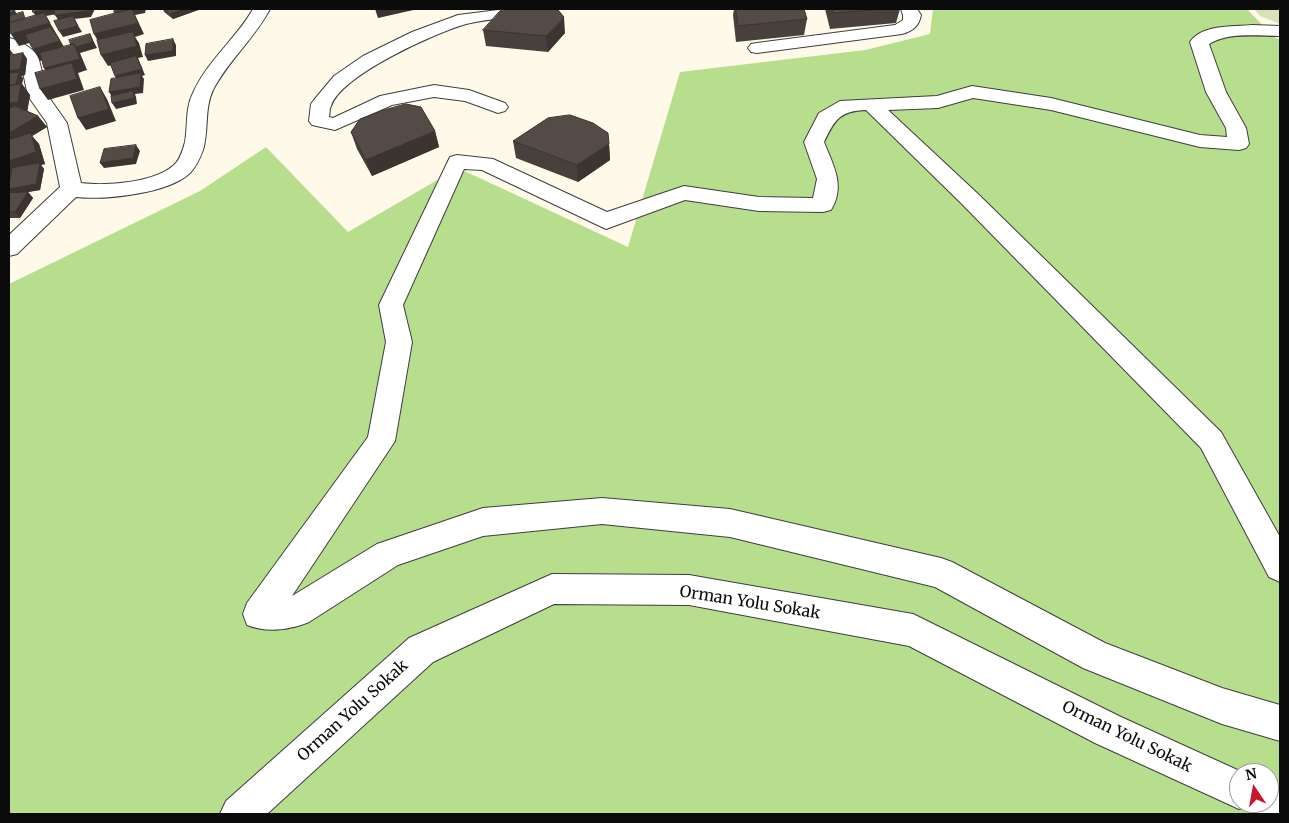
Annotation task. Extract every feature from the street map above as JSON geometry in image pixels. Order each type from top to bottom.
[{"type":"street","points":[[9,248],[71,189],[102,191],[128,188],[169,177],[182,170],[195,144],[201,94],[221,61],[243,39],[255,22],[261,9]]},
{"type":"street","points":[[498,107],[469,96],[434,91],[387,100],[335,124],[319,121],[321,104],[341,80],[370,60],[418,36],[464,19],[546,9]]},
{"type":"street","points":[[757,48],[896,30],[903,28],[911,22],[912,15],[909,9]]},
{"type":"street","points":[[1276,21],[1252,30],[1213,34],[1199,42],[1216,92],[1236,128],[1239,144],[1200,141],[1050,104],[972,92],[938,102],[847,105],[826,117],[814,142],[828,179],[824,205],[759,204],[684,193],[606,221],[486,164],[457,162],[391,305],[399,342],[380,441],[310,544],[259,614],[297,611],[388,554],[484,522],[602,510],[730,524],[941,573],[1095,656],[1222,706],[1280,722]]},
{"type":"street","points":[[9,43],[29,56],[38,96],[57,123],[71,189]]},
{"type":"street","points":[[871,104],[1211,440],[1280,567]]},
{"type":"street","name":"Orman Yolu Sokak","points":[[239,814],[420,650],[552,589],[689,590],[913,630],[1108,730],[1229,785]]},
{"type":"green space","points":[[933,9],[1247,9],[1274,37],[1280,40],[1280,814],[9,814],[9,284],[200,191],[266,147],[348,232],[458,168],[628,247],[680,72],[865,50],[930,34]]},
{"type":"green space","points":[[1254,9],[1280,9],[1280,24],[1260,16]]},
{"type":"building","points":[[9,9],[14,9],[15,11],[9,13]]},
{"type":"building","points":[[33,9],[50,9],[33,12]]},
{"type":"building","points":[[55,9],[89,9],[88,11],[55,15]]},
{"type":"building","points":[[115,9],[134,9],[114,12]]},
{"type":"building","points":[[132,9],[138,23],[94,34],[90,20]]},
{"type":"building","points":[[165,9],[184,9],[170,14]]},
{"type":"building","points":[[502,9],[558,10],[564,17],[546,36],[483,30]]},
{"type":"building","points":[[736,9],[804,9],[807,19],[738,26]]},
{"type":"building","points":[[832,9],[883,9],[834,13]]},
{"type":"building","points":[[23,12],[25,19],[9,23],[9,16]]},
{"type":"building","points":[[44,13],[50,23],[11,34],[9,23]]},
{"type":"building","points":[[73,16],[78,26],[59,31],[54,21]]},
{"type":"building","points":[[51,27],[60,41],[33,49],[25,35]]},
{"type":"building","points":[[133,32],[137,46],[101,55],[97,40]]},
{"type":"building","points":[[90,34],[93,42],[76,47],[74,44],[71,45],[69,40]]},
{"type":"building","points":[[173,39],[173,51],[145,55],[146,44]]},
{"type":"building","points":[[74,44],[80,59],[44,68],[40,53]]},
{"type":"building","points":[[23,53],[20,69],[9,71],[9,56]]},
{"type":"building","points":[[136,56],[142,69],[115,76],[110,63]]},
{"type":"building","points":[[72,63],[77,79],[40,89],[35,73]]},
{"type":"building","points":[[19,72],[16,84],[9,86],[9,74]]},
{"type":"building","points":[[141,73],[140,87],[109,92],[111,79]]},
{"type":"building","points":[[21,84],[18,102],[9,103],[9,86]]},
{"type":"building","points":[[100,87],[109,109],[78,118],[70,96]]},
{"type":"building","points":[[133,91],[134,98],[112,103],[111,96]]},
{"type":"building","points":[[406,104],[421,107],[435,131],[366,160],[351,132],[360,119]]},
{"type":"building","points":[[15,106],[38,116],[9,133],[9,109]]},
{"type":"building","points":[[570,115],[593,123],[608,133],[609,144],[577,165],[513,141],[548,118]]},
{"type":"building","points":[[31,133],[36,152],[9,161],[9,140]]},
{"type":"building","points":[[136,145],[133,158],[100,163],[104,149]]},
{"type":"building","points":[[40,163],[36,184],[9,189],[12,168]]},
{"type":"building","points":[[28,192],[15,212],[9,212],[9,193]]}]
